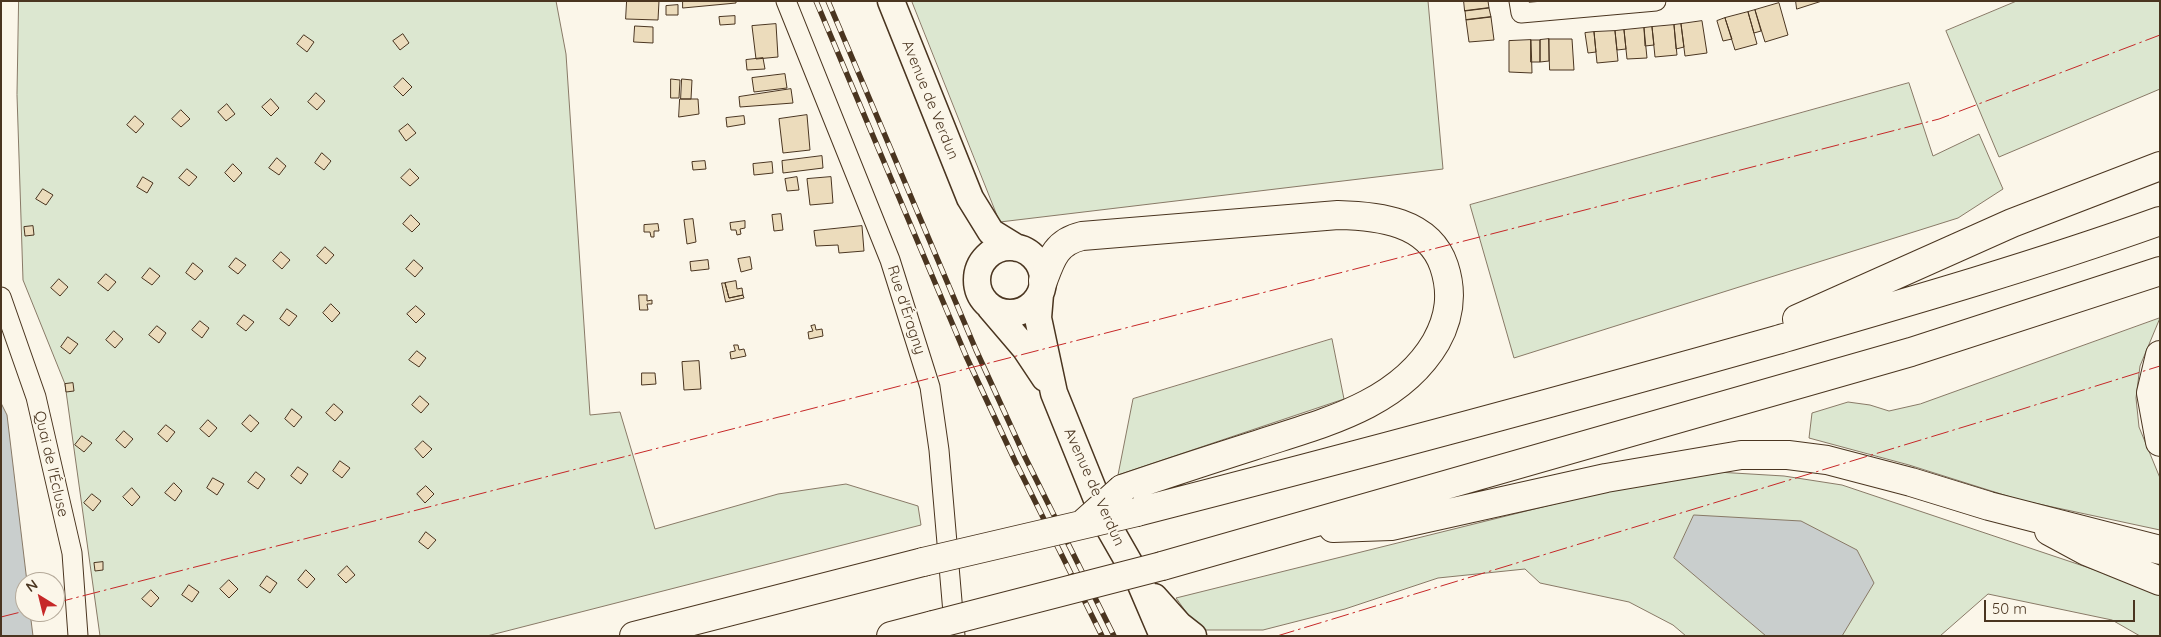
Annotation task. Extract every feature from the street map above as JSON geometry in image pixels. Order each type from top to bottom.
[{"type":"highway","points":[[1707,360],[2012,223],[2160,166]]},
{"type":"highway","points":[[1041,288],[1056,249],[1066,241],[1082,236],[1338,215],[1374,216],[1407,226],[1422,235],[1442,261],[1449,281],[1448,314],[1442,331],[1423,362],[1407,378],[1385,395],[1325,422],[1122,489],[1082,526]]},
{"type":"highway","points":[[634,636],[923,562],[1082,526],[1442,433],[1895,306],[2160,221]]},
{"type":"highway","points":[[891,636],[944,630],[1911,352],[2160,271]]},
{"type":"highway","points":[[2160,355],[2151,393],[2160,442]]},
{"type":"highway","points":[[1289,530],[1391,526],[1606,478],[1741,454],[1788,455],[1827,460],[2160,550]]},
{"type":"highway","points":[[2018,513],[2086,551],[2160,581]]},
{"type":"main road","name":"Avenue de Verdun","points":[[891,1],[970,198],[991,232],[1017,248]]},
{"type":"main road","name":"Avenue de Verdun","points":[[970,198],[976,235],[977,273]]},
{"type":"main road","points":[[1004,247],[1017,248],[1029,253],[1038,263],[1041,288],[1032,305],[1021,312],[1002,313],[990,307],[978,292],[977,273],[982,261],[992,252],[1004,247]]},
{"type":"main road","name":"Avenue de Verdun","points":[[1041,288],[1038,318],[1054,393],[1107,524],[1139,580],[1163,636]]},
{"type":"main road","name":"Avenue de Verdun","points":[[990,307],[1025,348],[1054,393]]},
{"type":"main road","name":"Avenue de Verdun","points":[[1139,580],[1170,615],[1193,636]]},
{"type":"street","name":"Rue d'Éragny","points":[[786,1],[884,243],[930,387],[939,450],[944,630]]},
{"type":"street","points":[[1519,1],[1521,13],[1656,1]]},
{"type":"street","name":"Quai de l'Écluse","points":[[1,297],[36,396],[72,554],[78,636]]},
{"type":"green space","points":[[19,1],[556,1],[566,54],[590,415],[620,412],[655,529],[778,494],[846,484],[918,506],[921,525],[487,636],[100,636],[65,384],[23,280],[17,95]]},
{"type":"green space","points":[[912,1],[1428,1],[1443,169],[1000,222]]},
{"type":"green space","points":[[2017,1],[2160,1],[2160,89],[1999,157],[1946,31]]},
{"type":"green space","points":[[1909,83],[1933,156],[1979,134],[2003,189],[1958,218],[1514,358],[1470,205]]},
{"type":"green space","points":[[2160,318],[2140,366],[2136,398],[2139,427],[2160,478],[2160,530],[2020,500],[1909,465],[1809,438],[1812,413],[1848,402],[1870,405],[1889,411],[1920,404]]},
{"type":"green space","points":[[1332,339],[1344,399],[1118,475],[1133,399]]},
{"type":"green space","points":[[1717,472],[1784,476],[1842,485],[2137,584],[2160,595],[2160,636],[2140,636],[2112,620],[1988,594],[1940,636],[1686,636],[1673,625],[1629,602],[1540,583],[1525,569],[1438,578],[1345,609],[1263,630],[1199,630],[1176,598],[1627,486]]},
{"type":"shaded area","points":[[1,403],[7,415],[26,572],[15,572],[15,622],[31,622],[33,636],[1,636]]},
{"type":"shaded area","points":[[1694,515],[1801,521],[1857,550],[1874,583],[1842,636],[1766,636],[1674,558]]},
{"type":"building","points":[[627,1],[659,1],[658,20],[626,19]]},
{"type":"building","points":[[683,1],[736,1],[736,3],[683,8]]},
{"type":"building","points":[[1464,1],[1488,1],[1489,8],[1465,11]]},
{"type":"building","points":[[1796,1],[1822,1],[1797,9]]},
{"type":"building","points":[[1779,3],[1788,35],[1765,42],[1755,10]]},
{"type":"building","points":[[678,5],[678,15],[666,15],[666,6]]},
{"type":"building","points":[[1489,8],[1491,17],[1466,20],[1465,11]]},
{"type":"building","points":[[1755,10],[1761,31],[1754,33],[1748,12]]},
{"type":"building","points":[[1748,12],[1757,44],[1735,50],[1725,18]]},
{"type":"building","points":[[735,16],[735,24],[720,25],[719,17]]},
{"type":"building","points":[[1491,17],[1494,40],[1469,42],[1466,20]]},
{"type":"building","points":[[1725,18],[1732,39],[1723,41],[1717,21]]},
{"type":"building","points":[[1702,21],[1707,53],[1685,56],[1681,24]]},
{"type":"building","points":[[776,24],[778,57],[756,59],[752,26]]},
{"type":"building","points":[[1681,24],[1684,47],[1676,49],[1674,25]]},
{"type":"building","points":[[1674,25],[1677,55],[1655,57],[1652,27]]},
{"type":"building","points":[[635,26],[653,27],[653,43],[634,42]]},
{"type":"building","points":[[1652,27],[1654,45],[1645,46],[1644,28]]},
{"type":"building","points":[[1644,28],[1647,58],[1627,59],[1624,30]]},
{"type":"building","points":[[1624,30],[1626,49],[1617,50],[1615,31]]},
{"type":"building","points":[[1615,31],[1618,61],[1597,63],[1594,32]]},
{"type":"building","points":[[1594,32],[1596,52],[1588,53],[1585,33]]},
{"type":"building","points":[[403,34],[409,43],[400,50],[393,41]]},
{"type":"building","points":[[304,35],[314,42],[307,52],[297,44]]},
{"type":"building","points":[[1549,39],[1572,39],[1574,70],[1550,70]]},
{"type":"building","points":[[1549,39],[1549,61],[1540,62],[1540,40]]},
{"type":"building","points":[[1531,40],[1532,73],[1509,72],[1509,41]]},
{"type":"building","points":[[1531,40],[1540,40],[1540,62],[1531,62]]},
{"type":"building","points":[[763,58],[765,69],[747,70],[746,60]]},
{"type":"building","points":[[785,74],[787,88],[754,92],[752,78]]},
{"type":"building","points":[[403,78],[412,87],[403,96],[394,87]]},
{"type":"building","points":[[671,79],[680,80],[679,98],[671,98]]},
{"type":"building","points":[[682,79],[692,80],[691,99],[681,99]]},
{"type":"building","points":[[791,89],[793,103],[740,107],[739,97]]},
{"type":"building","points":[[316,93],[325,101],[317,110],[308,102]]},
{"type":"building","points":[[271,99],[279,108],[271,116],[262,107]]},
{"type":"building","points":[[680,99],[698,99],[699,114],[679,117]]},
{"type":"building","points":[[227,104],[235,114],[226,121],[218,112]]},
{"type":"building","points":[[181,110],[190,119],[181,127],[172,119]]},
{"type":"building","points":[[807,115],[810,150],[783,153],[779,119]]},
{"type":"building","points":[[135,116],[144,124],[136,133],[127,125]]},
{"type":"building","points":[[744,116],[745,124],[727,127],[726,118]]},
{"type":"building","points":[[408,124],[416,133],[406,141],[399,131]]},
{"type":"building","points":[[322,153],[331,161],[324,170],[315,163]]},
{"type":"building","points":[[822,156],[823,168],[783,173],[782,161]]},
{"type":"building","points":[[277,158],[286,166],[279,175],[269,168]]},
{"type":"building","points":[[705,161],[706,169],[693,170],[692,162]]},
{"type":"building","points":[[772,162],[773,173],[754,175],[753,164]]},
{"type":"building","points":[[233,164],[242,173],[234,182],[225,173]]},
{"type":"building","points":[[187,169],[197,177],[189,186],[179,178]]},
{"type":"building","points":[[410,169],[419,178],[410,186],[401,178]]},
{"type":"building","points":[[143,177],[153,183],[147,193],[137,187]]},
{"type":"building","points":[[797,177],[799,190],[787,191],[785,179]]},
{"type":"building","points":[[831,177],[833,203],[810,205],[807,179]]},
{"type":"building","points":[[43,189],[53,195],[46,205],[36,199]]},
{"type":"building","points":[[781,214],[783,230],[774,231],[772,215]]},
{"type":"building","points":[[411,215],[420,224],[412,232],[403,224]]},
{"type":"building","points":[[693,219],[696,242],[687,244],[684,220]]},
{"type":"building","points":[[745,221],[745,228],[740,229],[741,234],[737,235],[736,230],[731,230],[730,223]]},
{"type":"building","points":[[658,224],[659,231],[654,231],[654,237],[651,237],[650,232],[644,232],[644,225]]},
{"type":"building","points":[[33,226],[34,235],[25,236],[24,227]]},
{"type":"building","points":[[862,226],[864,251],[839,253],[838,245],[816,246],[814,231]]},
{"type":"building","points":[[325,247],[334,255],[326,264],[317,256]]},
{"type":"building","points":[[281,252],[290,260],[282,269],[273,261]]},
{"type":"building","points":[[750,257],[752,269],[741,272],[738,259]]},
{"type":"building","points":[[236,258],[246,265],[238,274],[229,267]]},
{"type":"building","points":[[414,260],[423,268],[415,277],[406,269]]},
{"type":"building","points":[[708,260],[709,269],[691,271],[690,262]]},
{"type":"building","points":[[193,263],[203,271],[195,280],[186,273]]},
{"type":"building","points":[[150,268],[160,276],[152,285],[142,278]]},
{"type":"building","points":[[106,274],[116,282],[108,291],[98,283]]},
{"type":"building","points":[[59,279],[68,287],[60,296],[51,288]]},
{"type":"building","points":[[736,281],[737,289],[742,288],[743,295],[729,298],[725,283]]},
{"type":"building","points":[[722,283],[725,283],[729,298],[743,295],[744,298],[726,302]]},
{"type":"building","points":[[639,295],[647,295],[647,301],[652,300],[652,304],[647,304],[648,310],[640,310]]},
{"type":"building","points":[[331,304],[340,313],[332,322],[323,313]]},
{"type":"building","points":[[416,306],[425,314],[416,323],[407,314]]},
{"type":"building","points":[[287,309],[297,316],[289,326],[280,319]]},
{"type":"building","points":[[244,315],[254,322],[246,331],[237,324]]},
{"type":"building","points":[[200,321],[209,328],[202,338],[192,330]]},
{"type":"building","points":[[815,325],[816,330],[822,329],[823,336],[809,339],[808,332],[813,331],[811,326]]},
{"type":"building","points":[[157,326],[166,333],[159,343],[149,335]]},
{"type":"building","points":[[114,331],[123,339],[115,348],[106,340]]},
{"type":"building","points":[[68,337],[78,344],[70,354],[61,347]]},
{"type":"building","points":[[734,345],[738,345],[739,350],[744,349],[746,356],[731,359],[730,352],[735,351]]},
{"type":"building","points":[[417,351],[426,358],[419,367],[409,360]]},
{"type":"building","points":[[699,361],[701,389],[684,390],[682,362]]},
{"type":"building","points":[[642,373],[655,373],[656,384],[642,385]]},
{"type":"building","points":[[73,383],[74,391],[66,392],[65,384]]},
{"type":"building","points":[[420,396],[429,404],[421,413],[412,405]]},
{"type":"building","points":[[334,404],[343,412],[335,421],[326,413]]},
{"type":"building","points":[[292,409],[302,417],[294,427],[285,419]]},
{"type":"building","points":[[250,415],[259,423],[251,432],[242,424]]},
{"type":"building","points":[[208,420],[217,428],[209,437],[200,429]]},
{"type":"building","points":[[166,425],[175,432],[167,442],[158,434]]},
{"type":"building","points":[[124,431],[133,439],[125,448],[116,440]]},
{"type":"building","points":[[82,436],[92,443],[84,452],[75,445]]},
{"type":"building","points":[[423,441],[432,449],[423,458],[415,449]]},
{"type":"building","points":[[340,461],[350,468],[342,478],[333,471]]},
{"type":"building","points":[[298,467],[308,474],[301,484],[291,476]]},
{"type":"building","points":[[256,472],[265,479],[258,489],[248,482]]},
{"type":"building","points":[[213,478],[224,484],[217,495],[207,488]]},
{"type":"building","points":[[174,483],[182,491],[175,501],[165,493]]},
{"type":"building","points":[[426,486],[434,494],[425,503],[417,494]]},
{"type":"building","points":[[132,488],[140,497],[132,506],[123,497]]},
{"type":"building","points":[[92,494],[101,501],[93,511],[84,503]]},
{"type":"building","points":[[426,532],[436,540],[428,549],[419,542]]},
{"type":"building","points":[[103,562],[103,570],[95,571],[94,563]]},
{"type":"building","points":[[347,566],[355,575],[346,583],[338,575]]},
{"type":"building","points":[[306,570],[315,579],[307,588],[298,580]]},
{"type":"building","points":[[267,576],[277,583],[270,593],[260,586]]},
{"type":"building","points":[[229,580],[238,589],[229,598],[220,589]]},
{"type":"building","points":[[189,585],[199,592],[192,602],[182,595]]},
{"type":"building","points":[[151,590],[159,598],[151,607],[142,599]]},
{"type":"railway","points":[[816,1],[966,356],[1015,461],[1102,636]]},
{"type":"railway","points":[[828,1],[976,350],[1025,457],[1114,636]]},
{"type":"power","points":[[65,600],[1939,119],[2160,35]]},
{"type":"power","points":[[1277,636],[2160,366]]},
{"type":"power","points":[[1,617],[15,614]]}]
